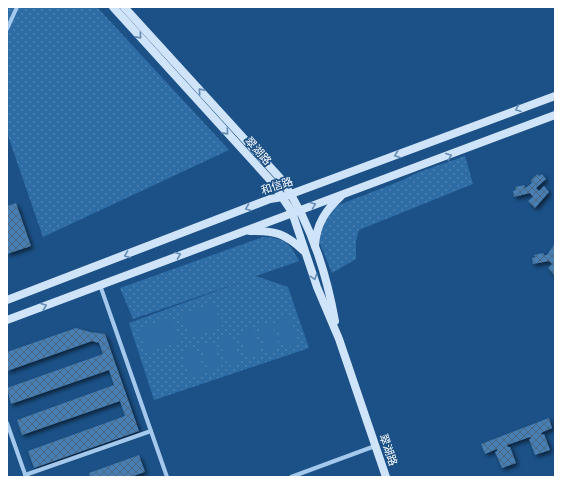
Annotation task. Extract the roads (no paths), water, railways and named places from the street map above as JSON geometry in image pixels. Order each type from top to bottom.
[{"type":"street","points":[[7,29],[17,7]]},
{"type":"street","name":"翠湖路","points":[[113,7],[272,182],[296,211],[315,248],[328,282],[339,339]]},
{"type":"street","name":"翠湖路","points":[[124,7],[281,179],[291,194],[306,253],[317,287],[339,339],[386,477]]},
{"type":"street","name":"和信路","points":[[7,300],[270,199],[283,197],[555,96]]},
{"type":"street","points":[[7,320],[555,115]]},
{"type":"street","points":[[315,248],[316,231],[320,222],[331,205],[344,193]]},
{"type":"street","points":[[242,232],[268,230],[278,233],[291,239],[306,253]]},
{"type":"street","points":[[100,285],[167,477]]},
{"type":"street","points":[[7,423],[26,476],[151,432]]},
{"type":"street","points":[[291,477],[376,446]]}]
